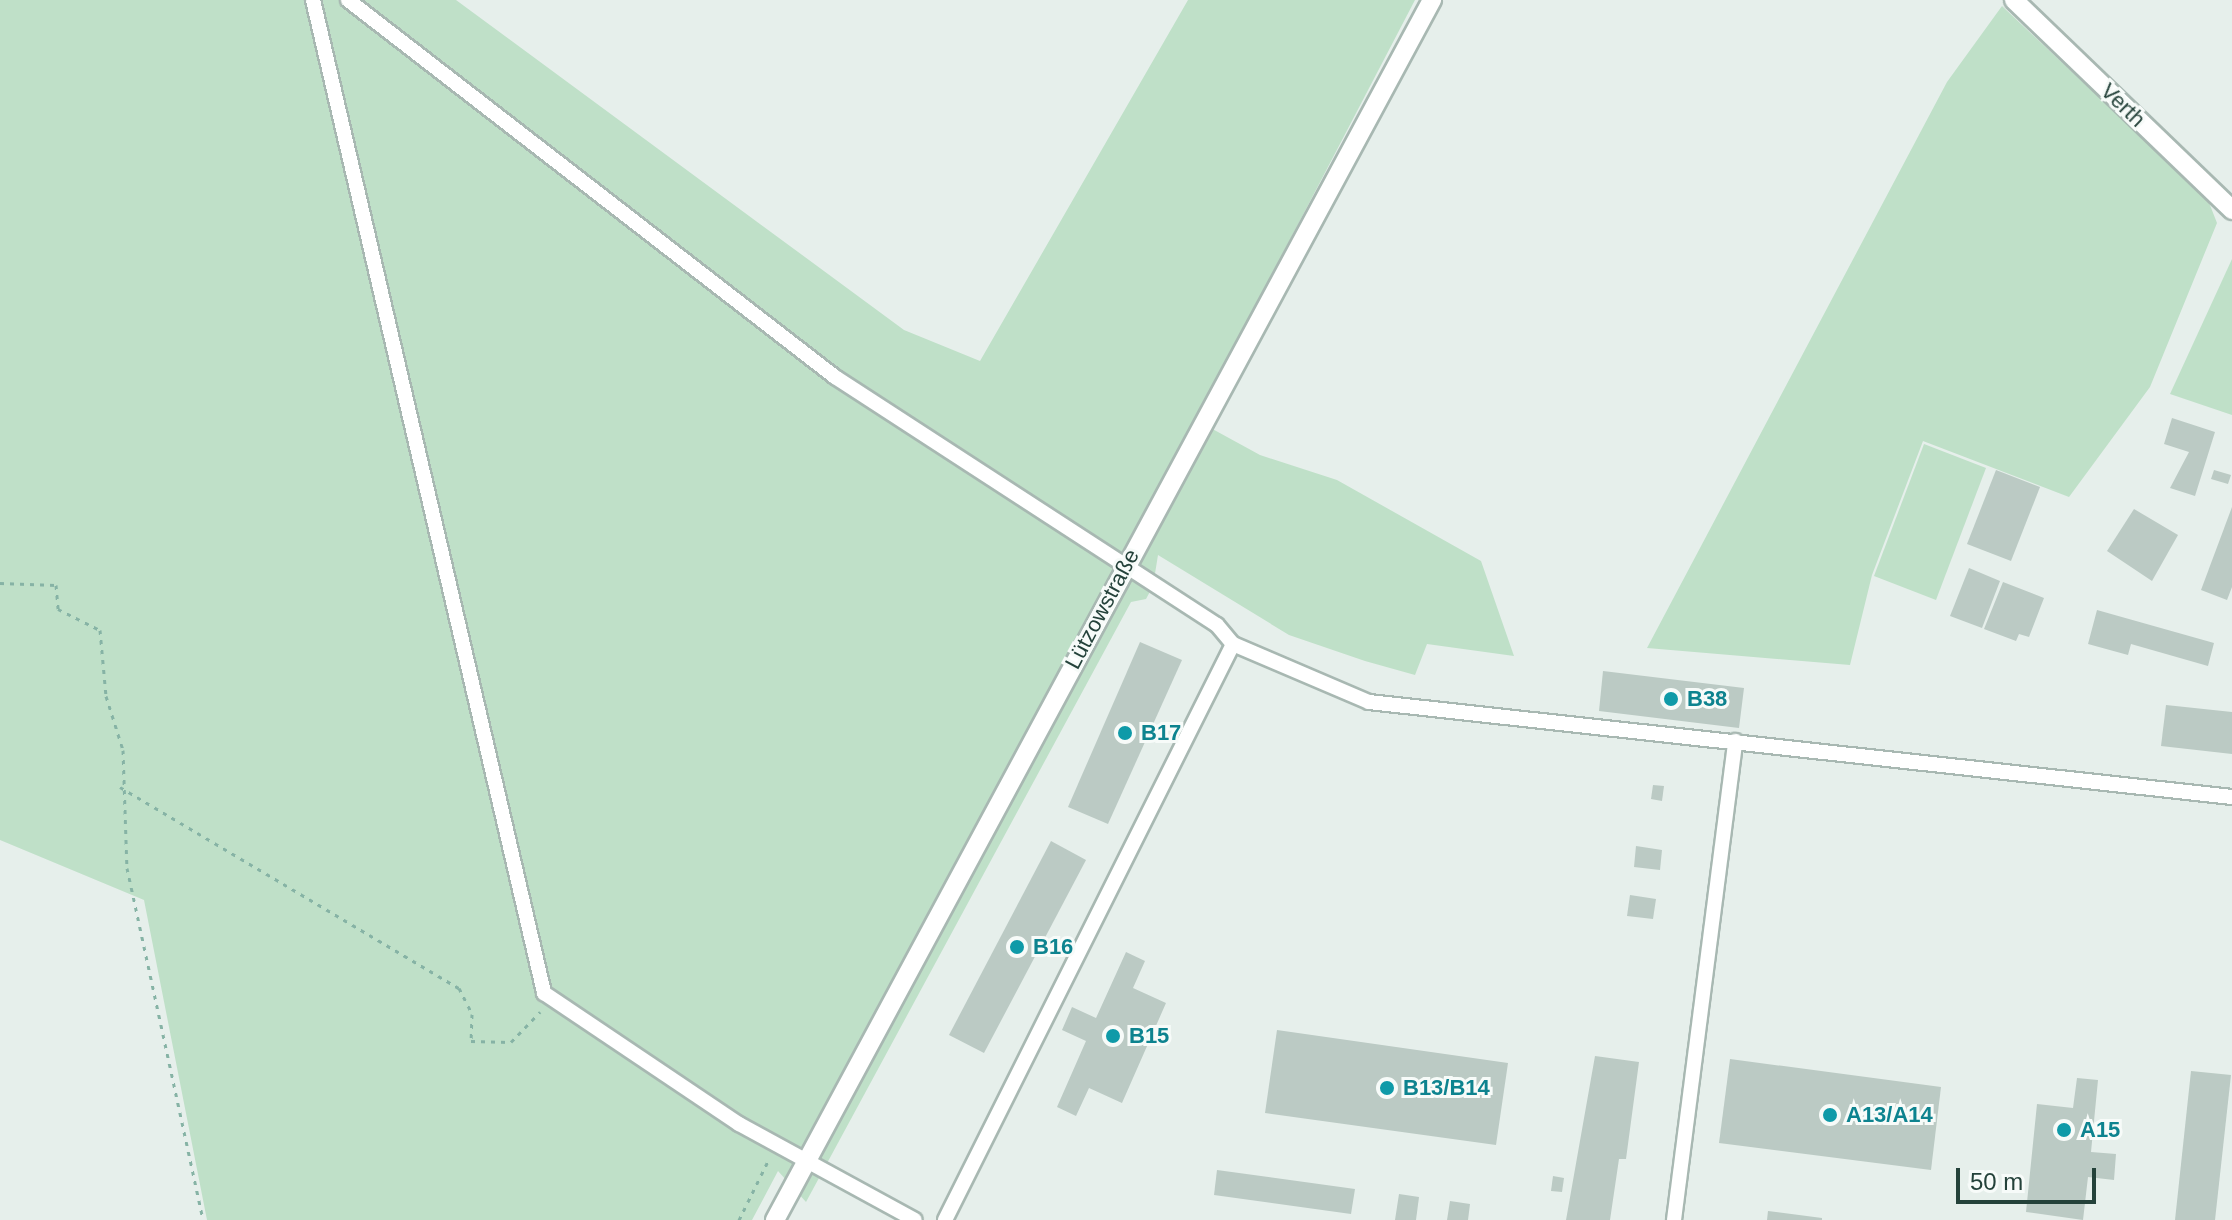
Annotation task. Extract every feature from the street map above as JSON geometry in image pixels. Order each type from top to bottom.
[{"type":"street","points":[[313,0],[537,968],[554,1006],[775,1145],[915,1220]]},
{"type":"street","points":[[348,0],[835,377],[1217,625],[1233,644],[1369,702],[2232,797]]},
{"type":"street","name":"Lützowstraße","points":[[775,1220],[1432,0]]},
{"type":"street","name":"Verth","points":[[2014,0],[2232,210]]},
{"type":"street","points":[[945,1220],[1233,644]]},
{"type":"street","points":[[1674,1220],[1735,741]]},
{"type":"path","points":[[0,583],[56,585],[58,609],[100,630],[106,696],[123,750],[120,787],[127,868],[203,1220]]},
{"type":"path","points":[[120,787],[459,988],[472,1014],[471,1041],[511,1042],[532,1015],[554,1006]]},
{"type":"path","points":[[739,1220],[775,1145]]},
{"type":"green space","points":[[0,0],[456,0],[904,330],[980,361],[1188,0],[1415,0],[1196,420],[1260,455],[1337,480],[1481,561],[1514,656],[1427,644],[1415,675],[1365,661],[1289,635],[1158,555],[1153,586],[1146,599],[1131,602],[806,1202],[778,1171],[752,1220],[207,1220],[144,900],[0,840]]},
{"type":"green space","points":[[2002,6],[2208,200],[2217,223],[2150,387],[2069,497],[1923,441],[1872,575],[1850,665],[1647,648],[1947,82]]},
{"type":"green space","points":[[2232,259],[2232,415],[2170,394]]},
{"type":"green space","points":[[1924,444],[1986,468],[1936,600],[1874,576]]},
{"type":"building","points":[[2172,418],[2215,432],[2195,496],[2170,488],[2189,452],[2164,444]]},
{"type":"building","points":[[1996,470],[2040,487],[2011,561],[1967,544]]},
{"type":"building","points":[[2214,470],[2231,475],[2228,484],[2211,479]]},
{"type":"building","points":[[2232,507],[2232,587],[2227,600],[2201,590]]},
{"type":"building","points":[[2134,509],[2178,535],[2152,581],[2107,551]]},
{"type":"building","points":[[1969,568],[2000,581],[1982,628],[1950,616]]},
{"type":"building","points":[[2003,582],[2044,598],[2029,637],[2019,634],[2016,641],[1984,629]]},
{"type":"building","points":[[2097,610],[2214,643],[2208,666],[2131,644],[2128,655],[2088,644]]},
{"type":"building","name":"B17","points":[[1140,642],[1182,660],[1108,824],[1068,807]]},
{"type":"building","name":"B38","points":[[1603,671],[1744,688],[1739,728],[1599,711]]},
{"type":"building","points":[[2166,705],[2232,712],[2232,754],[2161,746]]},
{"type":"building","points":[[1653,785],[1664,786],[1662,801],[1651,799]]},
{"type":"building","name":"B16","points":[[1051,841],[1086,860],[984,1053],[949,1035]]},
{"type":"building","points":[[1636,846],[1662,850],[1660,870],[1634,867]]},
{"type":"building","points":[[1630,895],[1656,899],[1653,919],[1627,916]]},
{"type":"building","name":"B15","points":[[1126,952],[1145,961],[1133,988],[1166,1003],[1122,1103],[1089,1088],[1076,1116],[1057,1107],[1086,1041],[1062,1030],[1072,1007],[1096,1018]]},
{"type":"building","name":"B13/B14","points":[[1277,1030],[1508,1063],[1496,1145],[1265,1113]]},
{"type":"building","points":[[1595,1056],[1639,1062],[1626,1159],[1619,1159],[1610,1220],[1566,1220]]},
{"type":"building","name":"A13/A14","points":[[1730,1059],[1941,1087],[1931,1170],[1719,1143]]},
{"type":"building","points":[[2191,1071],[2231,1075],[2215,1220],[2175,1220]]},
{"type":"building","name":"A15","points":[[2077,1078],[2098,1080],[2091,1152],[2116,1154],[2114,1180],[2088,1177],[2083,1220],[2026,1212],[2037,1104],[2073,1108]]},
{"type":"building","points":[[1217,1170],[1355,1189],[1351,1214],[1214,1195]]},
{"type":"building","points":[[1553,1176],[1564,1178],[1562,1192],[1551,1191]]},
{"type":"building","points":[[1399,1194],[1419,1197],[1416,1220],[1395,1220]]},
{"type":"building","points":[[1450,1201],[1470,1204],[1468,1220],[1447,1220]]},
{"type":"building","points":[[1768,1211],[1822,1218],[1822,1220],[1767,1220]]},
{"type":"place","name":"B38","points":[[1671,699]]},
{"type":"place","name":"B17","points":[[1125,733]]},
{"type":"place","name":"B16","points":[[1017,947]]},
{"type":"place","name":"B15","points":[[1113,1036]]},
{"type":"place","name":"B13/B14","points":[[1387,1088]]},
{"type":"place","name":"A13/A14","points":[[1830,1115]]},
{"type":"place","name":"A15","points":[[2064,1130]]}]
